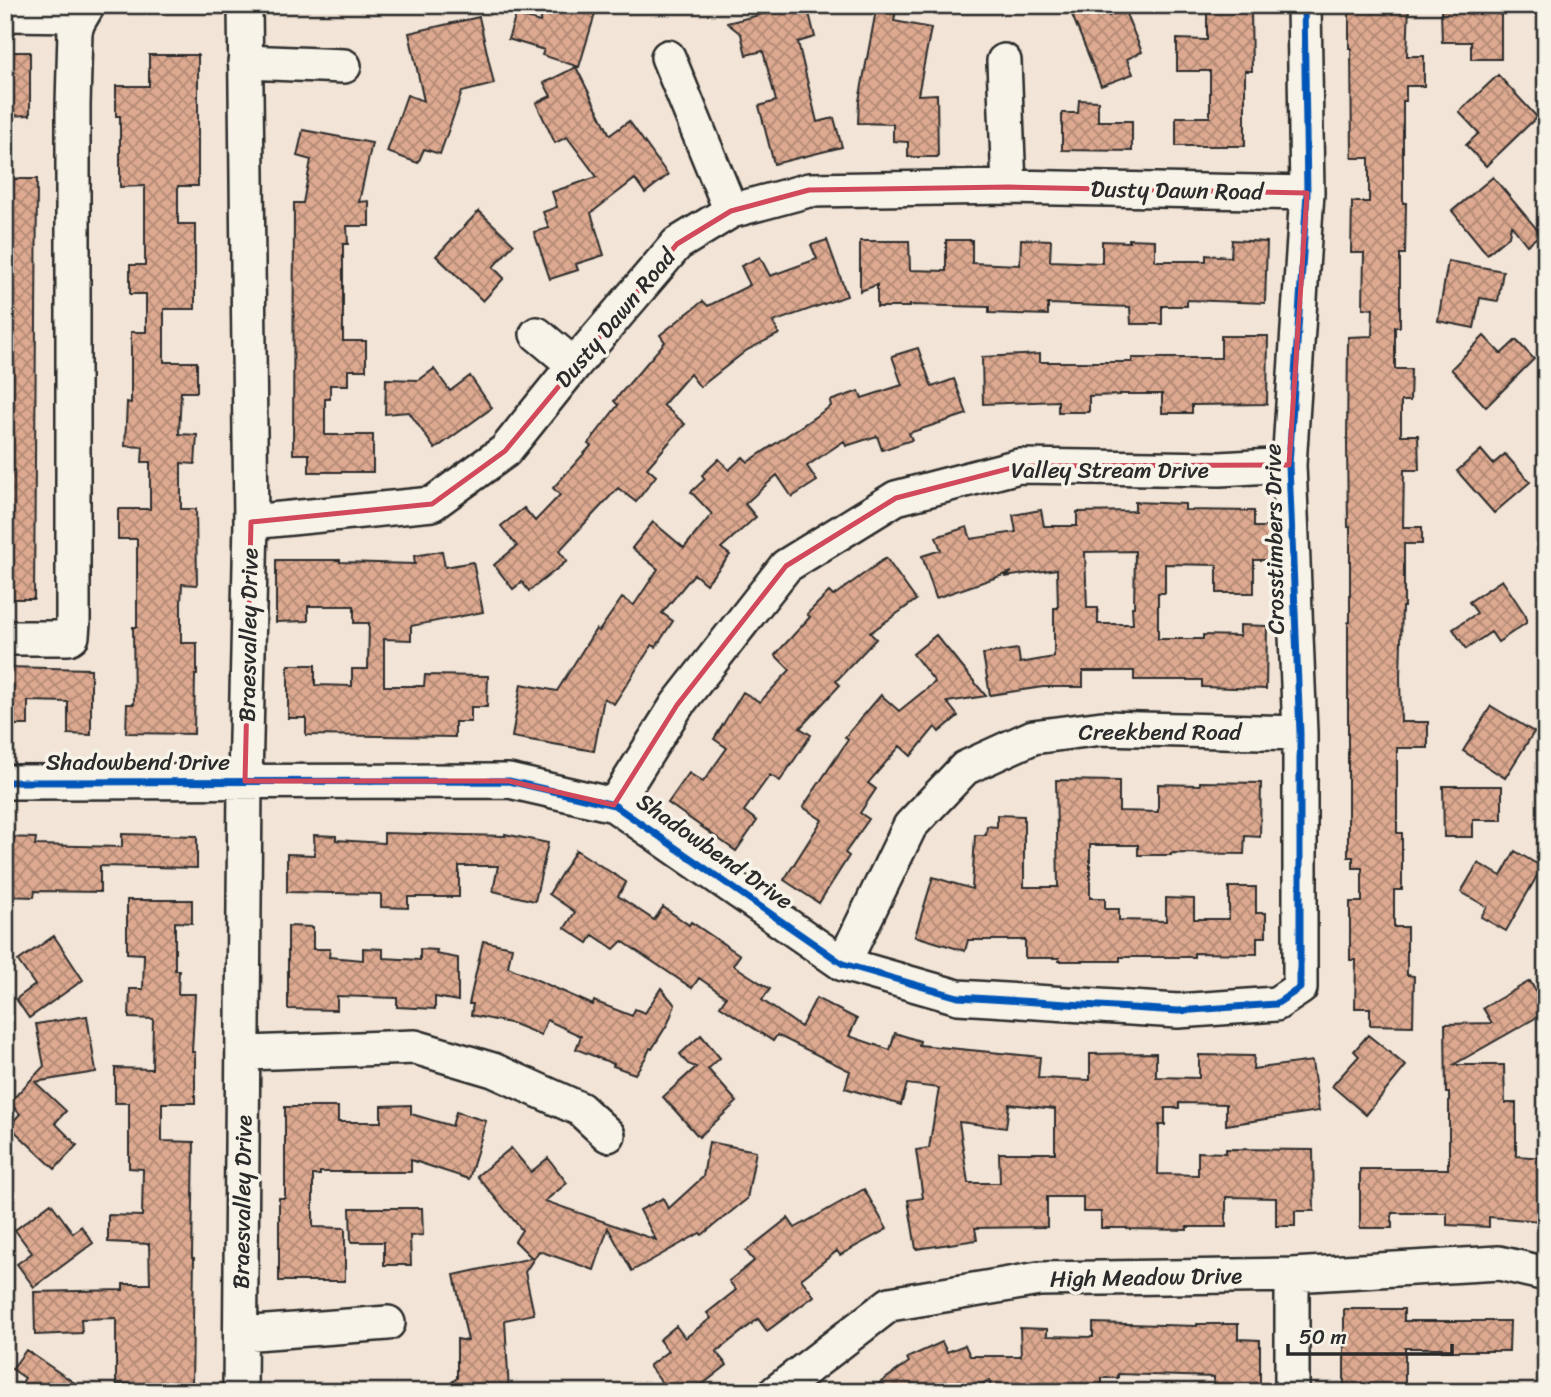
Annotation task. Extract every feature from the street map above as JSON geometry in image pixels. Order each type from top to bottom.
[{"type":"street","name":"Braesvalley Drive","points":[[240,1392],[244,781],[251,522],[245,5]]},
{"type":"street","name":"Crosstimbers Drive","points":[[1300,988],[1300,733],[1289,465],[1307,193],[1304,5]]},
{"type":"street","points":[[5,14],[85,10],[75,31],[73,104],[73,631],[72,637],[69,638],[5,639]]},
{"type":"street","points":[[668,57],[731,211]]},
{"type":"street","points":[[1004,61],[1009,187]]},
{"type":"street","points":[[245,62],[344,66]]},
{"type":"street","name":"Dusty Dawn Road","points":[[251,522],[432,504],[505,451],[677,244],[731,211],[808,190],[1009,187],[1307,193]]},
{"type":"street","points":[[537,334],[574,365]]},
{"type":"street","name":"Valley Stream Drive","points":[[614,805],[677,705],[786,566],[896,498],[1018,466],[1220,469],[1289,465]]},
{"type":"street","name":"Creekbend Road","points":[[843,964],[910,826],[965,768],[1032,737],[1102,728],[1300,733]]},
{"type":"street","name":"Shadowbend Drive","points":[[5,782],[509,782],[614,805],[843,964],[958,997],[1178,1011],[1276,1004],[1300,988]]},
{"type":"street","points":[[244,1053],[415,1047],[493,1070],[580,1109],[608,1135]]},
{"type":"street","name":"High Meadow Drive","points":[[776,1392],[890,1304],[1039,1279],[1292,1275],[1499,1263],[1546,1275]]},
{"type":"street","points":[[1292,1275],[1292,1392]]},
{"type":"street","points":[[241,1334],[388,1323]]},
{"type":"highlighted area","points":[[1009,187],[1307,193],[1289,465],[1019,466],[896,498],[786,566],[677,705],[614,805],[509,781],[245,781],[251,522],[432,504],[505,451],[677,244],[731,211],[809,190]]},
{"type":"building","points":[[545,5],[565,5],[595,14],[579,67],[542,55],[544,50],[508,39],[516,15],[540,22]]},
{"type":"building","points":[[807,5],[815,37],[798,42],[817,122],[834,118],[842,147],[774,164],[759,106],[776,101],[763,51],[746,55],[741,34],[727,23]]},
{"type":"building","points":[[877,5],[897,5],[894,21],[931,28],[918,95],[937,94],[938,157],[908,157],[908,142],[893,141],[893,124],[858,123],[859,101]]},
{"type":"building","points":[[1068,5],[1104,5],[1109,16],[1124,9],[1142,52],[1127,59],[1133,74],[1101,86]]},
{"type":"building","points":[[1349,5],[1409,5],[1407,56],[1424,56],[1424,86],[1406,86],[1406,101],[1403,101],[1405,254],[1400,254],[1400,327],[1395,327],[1395,369],[1411,369],[1410,401],[1401,401],[1401,435],[1418,435],[1419,470],[1404,470],[1403,527],[1422,527],[1422,544],[1404,544],[1401,722],[1428,722],[1428,748],[1397,748],[1397,833],[1402,833],[1402,890],[1394,890],[1394,927],[1407,927],[1407,975],[1414,976],[1413,1026],[1370,1025],[1370,1008],[1355,1008],[1356,960],[1350,960],[1350,902],[1362,902],[1362,868],[1353,868],[1353,857],[1348,857],[1348,337],[1372,336],[1373,309],[1363,308],[1364,253],[1351,253],[1352,202],[1369,202],[1369,158],[1352,158]]},
{"type":"building","points":[[1207,8],[1251,9],[1252,71],[1245,71],[1245,146],[1176,146],[1176,117],[1210,117],[1210,71],[1177,71],[1177,39],[1207,40]]},
{"type":"building","points":[[1441,10],[1501,10],[1501,59],[1471,59],[1471,42],[1442,42]]},
{"type":"building","points":[[479,17],[494,84],[462,92],[440,154],[424,149],[418,163],[387,152],[407,95],[424,101],[409,33]]},
{"type":"building","points":[[5,52],[30,52],[30,115],[5,116]]},
{"type":"building","points":[[149,55],[198,55],[198,186],[178,186],[178,224],[195,224],[195,309],[164,309],[164,362],[197,362],[197,392],[181,392],[179,434],[197,435],[195,464],[181,463],[181,509],[196,509],[197,585],[182,584],[181,603],[181,643],[197,643],[194,734],[126,733],[127,704],[134,704],[133,627],[137,627],[137,539],[118,539],[118,509],[150,509],[150,462],[142,462],[143,447],[125,446],[127,402],[131,403],[131,332],[146,332],[146,294],[130,294],[130,265],[145,265],[145,186],[120,187],[120,116],[116,116],[116,86],[149,86]]},
{"type":"building","points":[[576,67],[610,135],[629,121],[668,175],[645,193],[635,179],[591,213],[604,255],[576,264],[578,270],[550,279],[534,232],[549,228],[543,212],[557,207],[552,192],[597,177],[567,137],[555,143],[536,103],[551,96],[544,83]]},
{"type":"building","points":[[1498,75],[1537,117],[1486,166],[1466,145],[1479,133],[1459,112]]},
{"type":"building","points":[[1079,100],[1098,101],[1098,121],[1132,121],[1132,151],[1062,150],[1062,113],[1078,113]]},
{"type":"building","points":[[303,130],[372,143],[359,202],[369,201],[369,226],[347,226],[348,244],[343,244],[343,341],[366,341],[366,370],[348,370],[348,385],[330,385],[330,399],[325,399],[325,435],[373,435],[373,472],[309,472],[309,454],[293,454],[294,203],[303,203],[311,160],[297,156]]},
{"type":"building","points":[[1493,177],[1541,234],[1527,245],[1511,225],[1509,236],[1487,254],[1452,211]]},
{"type":"building","points":[[5,179],[37,179],[34,599],[5,599]]},
{"type":"building","points":[[479,211],[514,244],[493,267],[504,278],[483,301],[436,256]]},
{"type":"building","points":[[1021,239],[1051,240],[1050,261],[1102,263],[1102,241],[1155,240],[1155,261],[1206,261],[1206,255],[1231,257],[1232,240],[1267,242],[1265,303],[1187,300],[1187,306],[1162,306],[1162,324],[1131,324],[1130,307],[1048,304],[1048,315],[989,313],[989,307],[877,307],[877,285],[860,291],[860,241],[909,241],[910,270],[946,271],[946,240],[972,240],[972,263],[1020,265]]},
{"type":"building","points":[[827,240],[847,296],[773,322],[779,334],[747,350],[700,387],[690,374],[663,405],[685,424],[647,468],[656,476],[636,502],[618,488],[559,551],[567,561],[529,591],[522,582],[513,589],[494,565],[517,546],[501,526],[524,508],[535,521],[560,495],[553,488],[591,446],[588,444],[618,405],[614,401],[665,342],[660,335],[703,301],[708,306],[750,285],[741,266],[760,257],[770,276],[817,259],[811,245]]},
{"type":"building","points":[[1448,261],[1503,271],[1498,301],[1480,298],[1474,328],[1438,321]]},
{"type":"building","points":[[1221,336],[1268,336],[1267,404],[1192,405],[1192,413],[1162,413],[1162,394],[1120,394],[1089,396],[1089,412],[1058,412],[1058,401],[983,404],[982,357],[1040,354],[1040,362],[1221,358]]},
{"type":"building","points":[[1484,336],[1501,354],[1516,340],[1534,359],[1486,407],[1451,369]]},
{"type":"building","points":[[918,348],[932,387],[954,379],[967,414],[909,433],[912,440],[882,450],[877,436],[846,446],[844,441],[807,466],[817,481],[792,497],[777,475],[745,504],[756,517],[721,548],[730,555],[706,584],[694,574],[662,613],[673,621],[656,647],[652,645],[614,704],[604,698],[594,751],[512,737],[521,684],[557,691],[596,629],[599,631],[622,598],[634,605],[658,569],[632,548],[653,522],[684,548],[712,514],[691,492],[705,479],[702,475],[719,459],[729,470],[743,457],[748,462],[831,406],[830,401],[859,391],[862,398],[902,385],[892,356]]},
{"type":"building","points":[[434,369],[450,391],[470,376],[492,408],[435,449],[409,412],[385,414],[386,379],[419,380]]},
{"type":"building","points":[[1481,450],[1493,464],[1505,454],[1530,482],[1494,513],[1457,471]]},
{"type":"building","points":[[1135,502],[1185,504],[1185,510],[1254,511],[1254,527],[1272,527],[1272,560],[1254,560],[1254,593],[1217,593],[1217,565],[1165,564],[1165,593],[1158,593],[1158,639],[1203,639],[1203,635],[1240,636],[1240,625],[1267,626],[1266,689],[1202,687],[1202,680],[1134,680],[1134,671],[1083,671],[1083,687],[1043,687],[990,695],[983,654],[1018,649],[1020,663],[1054,657],[1054,608],[1058,608],[1057,569],[1005,577],[1012,572],[936,598],[922,556],[941,550],[936,537],[967,527],[971,539],[1016,532],[1013,515],[1041,510],[1044,526],[1077,526],[1077,512],[1135,511]],"holes":[[[1135,551],[1133,624],[1098,624],[1098,608],[1087,608],[1085,552]]]},
{"type":"building","points":[[442,551],[445,567],[473,562],[483,612],[411,626],[411,640],[384,639],[384,686],[424,686],[425,675],[488,676],[487,707],[471,707],[471,722],[455,722],[455,737],[306,735],[306,718],[288,718],[288,665],[315,665],[315,685],[352,686],[352,669],[368,669],[369,623],[354,623],[354,606],[308,606],[308,621],[276,622],[276,560],[415,564],[414,556]]},
{"type":"building","points":[[886,558],[916,600],[870,633],[876,639],[836,681],[840,685],[800,728],[811,735],[780,781],[770,775],[744,811],[757,821],[736,851],[668,803],[689,773],[703,782],[727,748],[714,739],[743,692],[760,702],[790,670],[775,655],[810,617],[807,614],[829,592],[833,596]]},
{"type":"building","points":[[1502,580],[1526,616],[1526,623],[1498,642],[1491,632],[1466,649],[1453,629],[1477,613],[1469,602]]},
{"type":"building","points":[[936,635],[986,696],[947,702],[958,716],[939,732],[935,727],[911,756],[900,746],[868,783],[876,789],[860,813],[869,819],[845,853],[849,856],[819,903],[784,880],[822,820],[803,807],[848,740],[845,737],[881,695],[899,711],[935,682],[913,654]]},
{"type":"building","points":[[5,667],[91,669],[91,735],[68,734],[68,702],[28,701],[28,725],[5,725]]},
{"type":"building","points":[[1491,706],[1534,732],[1505,778],[1463,751]]},
{"type":"building","points":[[1056,780],[1119,781],[1119,811],[1158,812],[1158,784],[1261,783],[1260,837],[1245,836],[1244,854],[1138,855],[1138,845],[1090,845],[1090,898],[1105,898],[1105,909],[1119,909],[1119,920],[1166,921],[1166,898],[1194,899],[1194,919],[1229,919],[1229,887],[1256,887],[1256,913],[1266,913],[1266,937],[1257,937],[1257,954],[1194,953],[1194,957],[1120,957],[1120,961],[1059,961],[1059,958],[1025,958],[1025,940],[968,940],[965,951],[915,936],[933,877],[972,889],[975,835],[986,835],[987,826],[997,827],[997,815],[1024,816],[1024,887],[1058,887]]},
{"type":"building","points":[[1443,786],[1502,786],[1502,820],[1473,820],[1473,837],[1444,837]]},
{"type":"building","points":[[384,833],[505,834],[548,843],[535,901],[493,891],[498,866],[459,866],[459,897],[408,897],[408,908],[381,907],[381,894],[287,892],[287,854],[315,855],[314,835],[336,836],[336,840],[384,843]]},
{"type":"building","points":[[122,834],[197,836],[197,868],[100,866],[100,892],[35,891],[34,897],[5,896],[5,837],[36,838],[35,845],[122,847]]},
{"type":"building","points":[[576,850],[626,882],[618,896],[654,920],[663,907],[740,955],[733,965],[770,989],[762,1000],[801,1027],[816,998],[857,1019],[849,1036],[890,1050],[895,1033],[920,1041],[919,1045],[1040,1057],[1038,1078],[1090,1080],[1090,1054],[1156,1053],[1156,1077],[1199,1078],[1199,1055],[1254,1056],[1253,1069],[1312,1061],[1319,1111],[1226,1125],[1226,1104],[1179,1103],[1179,1108],[1165,1108],[1165,1125],[1159,1125],[1158,1174],[1198,1175],[1198,1152],[1226,1153],[1226,1149],[1313,1150],[1314,1211],[1295,1211],[1295,1226],[1276,1226],[1276,1198],[1226,1197],[1226,1227],[1187,1227],[1187,1230],[1101,1228],[1101,1212],[1083,1212],[1083,1197],[1047,1197],[1047,1227],[975,1228],[977,1240],[916,1249],[908,1200],[923,1198],[916,1150],[929,1148],[939,1088],[907,1084],[901,1105],[845,1088],[850,1071],[777,1035],[773,1041],[720,1006],[726,997],[699,978],[692,988],[622,941],[614,949],[593,935],[588,943],[565,928],[575,912],[549,894]],"holes":[[[1009,1104],[1055,1109],[1055,1153],[999,1153],[1000,1183],[968,1183],[959,1122],[1006,1128]]]},
{"type":"building","points":[[1515,851],[1542,867],[1506,931],[1481,917],[1487,907],[1461,892],[1478,863],[1501,876]]},
{"type":"building","points":[[127,900],[192,900],[192,923],[175,922],[175,970],[179,970],[178,994],[195,994],[192,1052],[195,1052],[195,1103],[162,1103],[162,1141],[194,1142],[192,1385],[116,1384],[116,1318],[81,1319],[82,1333],[35,1335],[34,1292],[123,1290],[123,1284],[150,1284],[149,1244],[108,1242],[108,1215],[142,1216],[143,1169],[129,1168],[129,1103],[115,1103],[115,1068],[152,1069],[153,1019],[129,1018],[130,989],[143,989],[144,954],[127,953]]},
{"type":"building","points":[[288,926],[313,927],[313,949],[330,949],[329,957],[363,960],[363,948],[383,949],[383,958],[420,960],[420,949],[437,950],[436,954],[458,958],[458,1001],[435,997],[435,1009],[397,1007],[397,998],[337,996],[337,1010],[288,1009]]},
{"type":"building","points":[[54,936],[83,980],[29,1018],[16,999],[35,985],[18,961]]},
{"type":"building","points":[[483,941],[512,947],[508,967],[593,1005],[594,1001],[632,1016],[635,1009],[645,1013],[661,988],[675,1005],[668,1023],[635,1074],[576,1049],[581,1036],[547,1020],[541,1035],[514,1024],[471,1015],[473,1004],[469,1004]]},
{"type":"building","points":[[1530,981],[1546,1012],[1453,1065],[1504,1065],[1505,1103],[1516,1103],[1516,1156],[1545,1158],[1541,1221],[1489,1217],[1489,1227],[1447,1225],[1447,1213],[1392,1213],[1392,1228],[1360,1228],[1360,1169],[1448,1169],[1449,1093],[1446,1093],[1445,1024],[1492,1023],[1483,1008]]},
{"type":"building","points":[[87,1016],[96,1072],[35,1082],[66,1111],[55,1123],[77,1145],[55,1169],[9,1126],[20,1114],[9,1103],[44,1066],[36,1024]]},
{"type":"building","points":[[701,1035],[720,1058],[708,1069],[737,1102],[699,1137],[663,1097],[696,1067],[688,1064],[680,1054]]},
{"type":"building","points":[[1368,1035],[1406,1066],[1366,1115],[1332,1086],[1359,1056],[1354,1051]]},
{"type":"building","points":[[411,1105],[411,1114],[452,1126],[456,1112],[486,1121],[469,1179],[411,1160],[411,1172],[320,1172],[320,1175],[313,1175],[313,1227],[345,1228],[345,1281],[279,1281],[279,1198],[285,1198],[285,1107],[338,1107],[338,1122],[381,1122],[381,1106]]},
{"type":"building","points":[[709,1142],[756,1151],[747,1199],[702,1235],[700,1233],[632,1271],[608,1228],[594,1270],[539,1251],[525,1272],[534,1314],[505,1320],[509,1392],[440,1392],[457,1378],[457,1339],[468,1341],[454,1275],[532,1258],[515,1241],[522,1230],[477,1176],[511,1148],[531,1172],[548,1158],[567,1183],[545,1201],[656,1240],[640,1210],[663,1198],[668,1209],[703,1177]]},
{"type":"building","points":[[864,1189],[887,1229],[840,1255],[837,1251],[801,1279],[814,1296],[767,1331],[758,1319],[716,1352],[727,1365],[693,1392],[669,1392],[649,1366],[668,1351],[659,1340],[676,1326],[685,1338],[711,1318],[707,1313],[736,1290],[729,1281],[754,1261],[746,1251],[788,1218],[795,1228]]},
{"type":"building","points":[[51,1203],[73,1233],[81,1226],[93,1243],[34,1287],[17,1264],[32,1253],[15,1230]]},
{"type":"building","points":[[350,1208],[422,1208],[423,1235],[410,1236],[411,1265],[384,1265],[384,1242],[351,1242]]},
{"type":"building","points":[[1344,1309],[1404,1309],[1404,1321],[1510,1321],[1509,1351],[1405,1348],[1405,1392],[1344,1392]]},
{"type":"building","points":[[1093,1323],[1197,1326],[1238,1324],[1238,1339],[1260,1340],[1260,1392],[1214,1390],[1214,1377],[1118,1374],[1118,1378],[1102,1378],[1102,1392],[990,1392],[990,1380],[965,1392],[867,1392],[909,1362],[907,1358],[942,1342],[947,1352],[965,1345],[970,1356],[1021,1356],[1020,1328],[1047,1329],[1047,1336],[1093,1337]]},
{"type":"building","points":[[26,1350],[76,1384],[57,1384],[67,1392],[15,1392],[25,1378],[12,1369]]},
{"type":"cycle path","points":[[5,782],[509,781],[614,805],[843,964],[958,997],[1178,1011],[1276,1004],[1300,988],[1300,733],[1289,465],[1307,193],[1304,5]]}]
